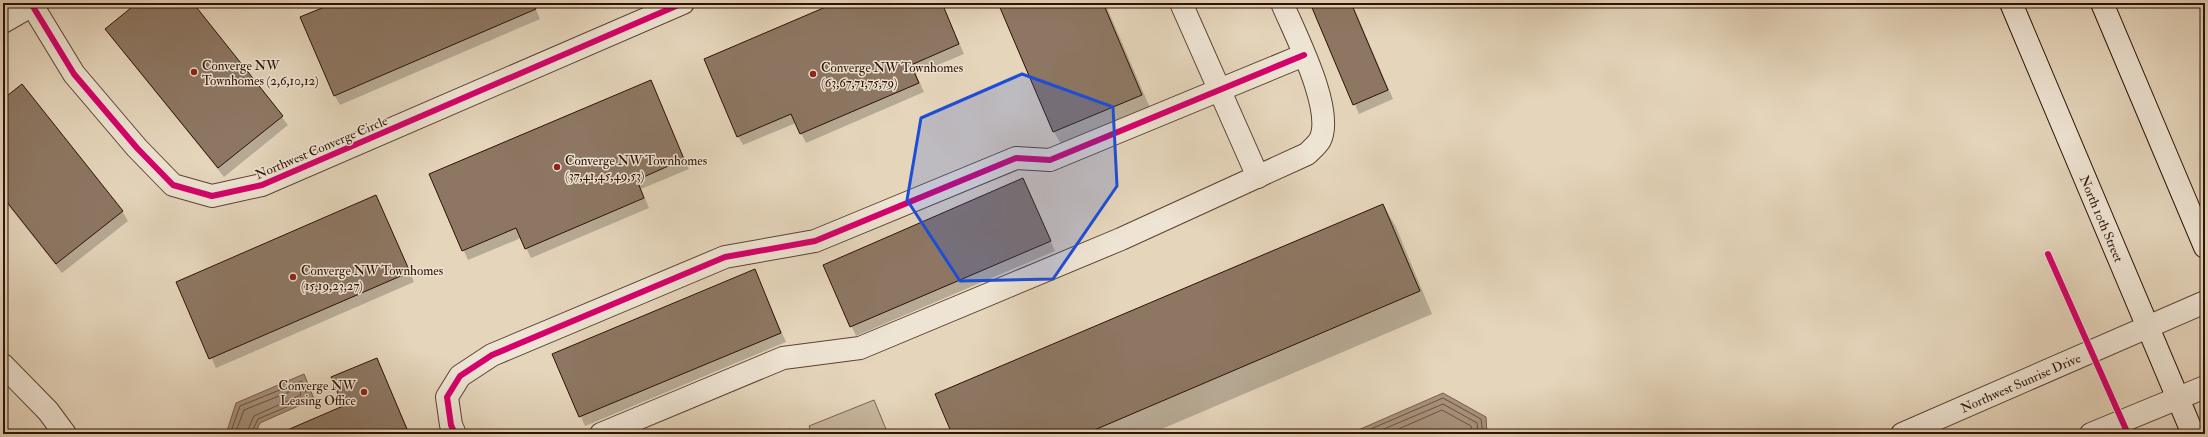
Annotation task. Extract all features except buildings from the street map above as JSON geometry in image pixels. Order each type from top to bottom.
[{"type":"street","name":"Northwest Converge Circle","points":[[34,4],[74,74],[136,148],[174,185],[212,196],[262,185],[683,3]]},
{"type":"street","points":[[1181,3],[1258,177]]},
{"type":"street","points":[[601,434],[783,358],[860,348],[1114,242],[1307,154],[1320,140],[1322,122],[1316,83],[1282,3]]},
{"type":"street","name":"North 10th Street","points":[[2011,3],[2193,434]]},
{"type":"street","points":[[2102,3],[2205,247]]},
{"type":"street","points":[[3,22],[34,4]]},
{"type":"street","points":[[455,434],[451,425],[447,397],[460,376],[492,355],[724,257],[815,241],[1016,158],[1050,160],[1304,55]]},
{"type":"street","name":"Northwest Sunrise Drive","points":[[1902,434],[2205,302]]},
{"type":"street","points":[[3,365],[48,411],[65,434]]},
{"type":"street","points":[[2091,434],[2205,387]]},
{"type":"highlighted area","points":[[1022,74],[1113,107],[1117,186],[1053,279],[960,281],[907,200],[921,118]]},
{"type":"shaded area","points":[[874,400],[888,434],[812,434],[809,426]]},
{"type":"water","points":[[304,374],[314,399],[260,423],[255,434],[226,434],[236,403]]},
{"type":"water","points":[[1443,393],[1486,417],[1487,434],[1349,434]]},
{"type":"cycle path","points":[[32,5],[74,74],[137,148],[173,185],[212,196],[262,185],[683,3]]},
{"type":"cycle path","points":[[455,434],[451,425],[447,397],[460,376],[492,355],[725,257],[815,241],[1016,158],[1050,160],[1304,55]]},
{"type":"cycle path","points":[[2048,254],[2128,434]]},
{"type":"place","name":"Converge NW Townhomes (2,6,10,12)","points":[[194,72]]},
{"type":"place","name":"Converge NW Townhomes (63,67,71,75,79)","points":[[813,74]]},
{"type":"place","name":"Converge NW Townhomes (37,41,45,49,53)","points":[[557,167]]},
{"type":"place","name":"Converge NW Townhomes (15,19,23,27)","points":[[293,277]]},
{"type":"place","name":"Converge NW Leasing Office","points":[[364,392]]}]
